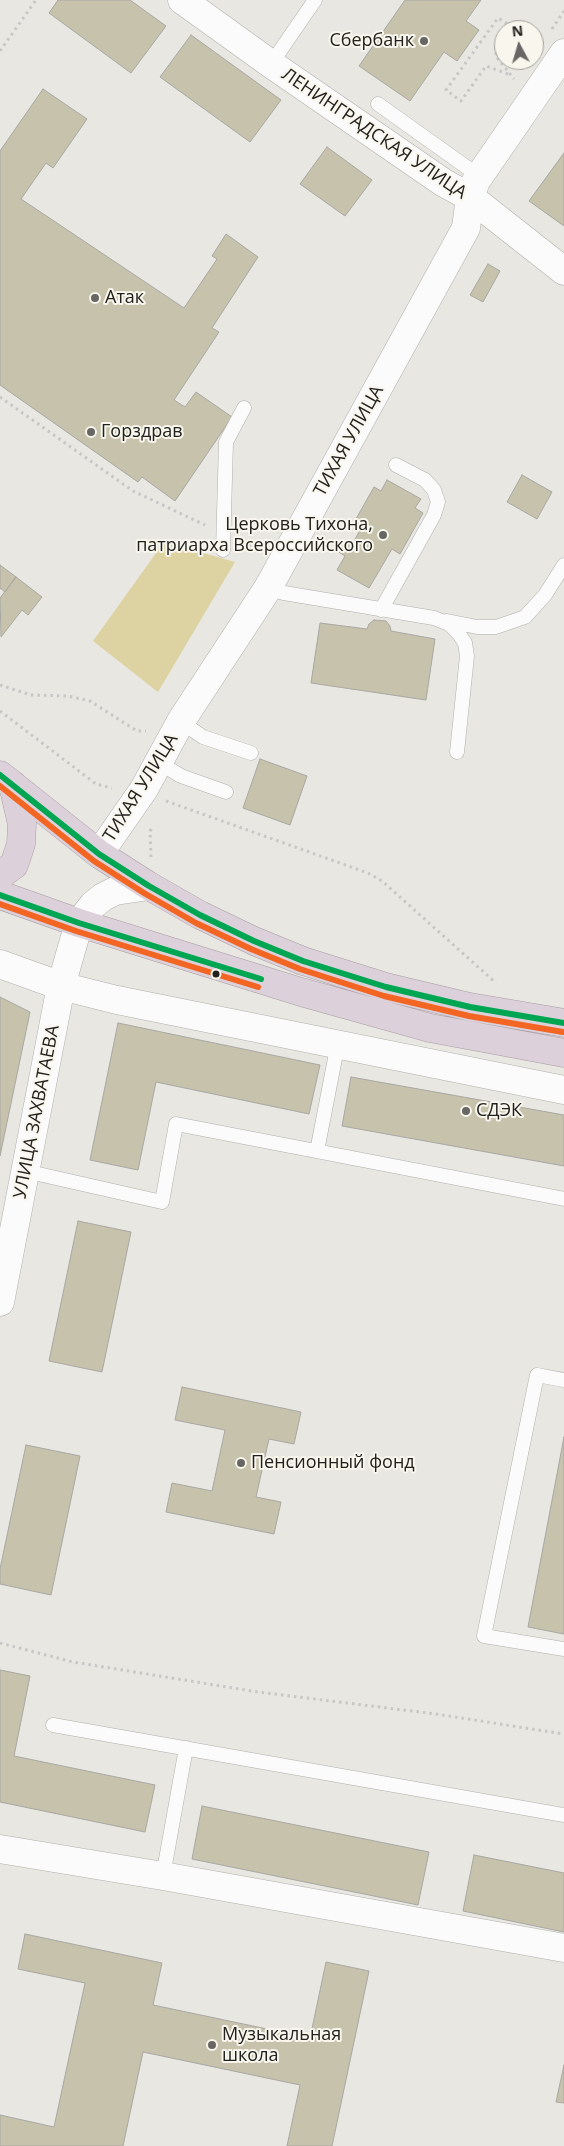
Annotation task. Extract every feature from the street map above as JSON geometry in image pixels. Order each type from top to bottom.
[{"type":"highway","points":[[6,780],[99,854],[149,886],[200,915],[303,961],[386,987],[460,1005],[564,1023]]},
{"type":"highway","points":[[0,875],[14,865],[22,844],[22,824],[6,780]]},
{"type":"highway","points":[[0,895],[79,923],[301,992],[430,1028],[564,1053]]},
{"type":"street","name":"ЛЕНИНГРАДСКАЯ УЛИЦА","points":[[182,0],[271,64],[444,183],[474,187],[564,271]]},
{"type":"street","points":[[474,187],[564,53]]},
{"type":"street","name":"ТИХАЯ УЛИЦА","points":[[99,854],[144,789],[181,722],[268,588],[466,228],[474,187]]},
{"type":"street","points":[[79,923],[93,905],[103,897],[115,891],[149,886]]},
{"type":"street","name":"УЛИЦА ЗАХВАТАЕВА","points":[[0,1302],[61,986],[79,923]]},
{"type":"street","points":[[0,964],[61,986],[116,1000],[338,1043],[564,1090]]},
{"type":"street","points":[[0,1849],[564,1948]]},
{"type":"lane","points":[[271,64],[315,0]]},
{"type":"lane","points":[[378,104],[474,187]]},
{"type":"lane","points":[[223,550],[226,442],[244,408]]},
{"type":"lane","points":[[381,610],[434,515],[438,502],[434,490],[426,480],[396,465]]},
{"type":"lane","points":[[268,588],[284,593],[477,627],[496,627],[525,617],[546,595],[564,565]]},
{"type":"lane","points":[[434,618],[449,624],[465,643],[467,656],[457,752]]},
{"type":"lane","points":[[181,722],[203,737],[251,753]]},
{"type":"lane","points":[[158,762],[181,776],[226,792]]},
{"type":"lane","points":[[317,1151],[338,1043]]},
{"type":"lane","points":[[25,1171],[162,1202],[176,1124],[564,1199]]},
{"type":"lane","points":[[564,1380],[537,1375],[484,1636],[564,1649]]},
{"type":"lane","points":[[54,1725],[564,1815]]},
{"type":"lane","points":[[162,1876],[186,1748]]},
{"type":"path","points":[[0,51],[36,0]]},
{"type":"path","points":[[494,24],[446,90],[461,100],[486,66],[494,69]]},
{"type":"path","points":[[497,70],[508,74]]},
{"type":"path","points":[[505,70],[515,80]]},
{"type":"path","points":[[0,397],[133,491],[256,548],[266,546]]},
{"type":"path","points":[[0,686],[31,695],[68,696],[90,701],[138,731],[155,732]]},
{"type":"path","points":[[0,711],[96,784],[132,793],[144,789],[167,802],[368,872],[382,881],[491,980],[498,984]]},
{"type":"path","points":[[0,1643],[82,1664],[258,1692],[436,1714],[564,1734]]},
{"type":"shaded area","points":[[164,542],[235,562],[158,692],[93,641]]},
{"type":"building","points":[[58,0],[130,0],[166,26],[131,73],[49,13]]},
{"type":"building","name":"Сбербанк","points":[[405,0],[481,0],[466,21],[479,30],[457,61],[444,52],[410,101],[359,66]]},
{"type":"building","points":[[191,35],[281,100],[250,142],[160,77]]},
{"type":"building","points":[[43,89],[87,119],[53,168],[46,163],[21,199],[184,308],[217,259],[212,256],[226,234],[258,257],[212,328],[219,332],[174,400],[185,407],[196,392],[232,417],[175,501],[142,477],[138,482],[0,385],[0,151]]},
{"type":"building","points":[[327,147],[372,180],[345,216],[300,184]]},
{"type":"building","points":[[564,153],[564,226],[529,201]]},
{"type":"building","points":[[488,264],[500,271],[483,302],[470,295]]},
{"type":"building","points":[[522,475],[552,492],[537,519],[507,502]]},
{"type":"building","name":"Церковь Тихона, патриарха Всероссийского","points":[[387,480],[421,499],[415,508],[423,513],[400,554],[392,549],[369,588],[337,570],[345,556],[337,551],[344,540],[352,545],[360,530],[352,526],[374,487],[381,491]]},
{"type":"building","points":[[0,565],[16,577],[5,592],[0,588]]},
{"type":"building","points":[[16,577],[42,597],[28,615],[22,610],[1,637],[0,598]]},
{"type":"building","points":[[374,620],[386,621],[391,631],[435,639],[426,700],[311,683],[320,623],[367,629]]},
{"type":"building","points":[[260,759],[307,776],[290,825],[243,808]]},
{"type":"building","points":[[0,997],[30,1012],[0,1156]]},
{"type":"building","points":[[118,1023],[320,1065],[309,1114],[156,1082],[138,1170],[90,1160]]},
{"type":"building","points":[[351,1077],[564,1115],[564,1166],[342,1126]]},
{"type":"building","points":[[78,1221],[131,1232],[102,1372],[49,1361]]},
{"type":"building","name":"Пенсионный фонд","points":[[182,1387],[301,1412],[294,1444],[269,1439],[256,1497],[281,1502],[274,1534],[166,1512],[172,1483],[212,1491],[225,1430],[175,1420]]},
{"type":"building","points":[[564,1437],[564,1634],[528,1627]]},
{"type":"building","points":[[26,1445],[80,1456],[51,1595],[0,1584],[0,1569]]},
{"type":"building","points":[[0,1670],[30,1676],[14,1756],[155,1785],[145,1832],[0,1802]]},
{"type":"building","points":[[202,1806],[429,1852],[418,1905],[192,1859]]},
{"type":"building","points":[[474,1855],[564,1873],[564,1932],[463,1911]]},
{"type":"building","name":"Музыкальная школа","points":[[25,1934],[162,1963],[153,2005],[310,2038],[326,1962],[369,1971],[332,2146],[287,2146],[300,2085],[143,2052],[123,2146],[0,2146],[0,2115],[54,2127],[85,1983],[18,1969]]},
{"type":"building","points":[[564,2065],[564,2103],[556,2102]]},
{"type":"transit line","points":[[0,775],[99,854],[149,886],[200,915],[254,941],[303,961],[386,987],[470,1007],[564,1023]]},
{"type":"transit line","points":[[0,786],[94,861],[196,923],[251,949],[300,969],[384,996],[469,1016],[563,1032]]},
{"type":"transit line","points":[[0,895],[79,923],[261,979]]},
{"type":"transit line","points":[[0,904],[76,931],[258,987]]},
{"type":"place","name":"Сбербанк","points":[[424,41]]},
{"type":"place","name":"Атак","points":[[95,298]]},
{"type":"place","name":"Горздрав","points":[[91,432]]},
{"type":"place","name":"Церковь Тихона, патриарха Всероссийского","points":[[383,535]]},
{"type":"place","name":"СДЭК","points":[[466,1111]]},
{"type":"place","name":"Пенсионный фонд","points":[[241,1463]]},
{"type":"place","name":"Музыкальная школа","points":[[212,2045]]}]
